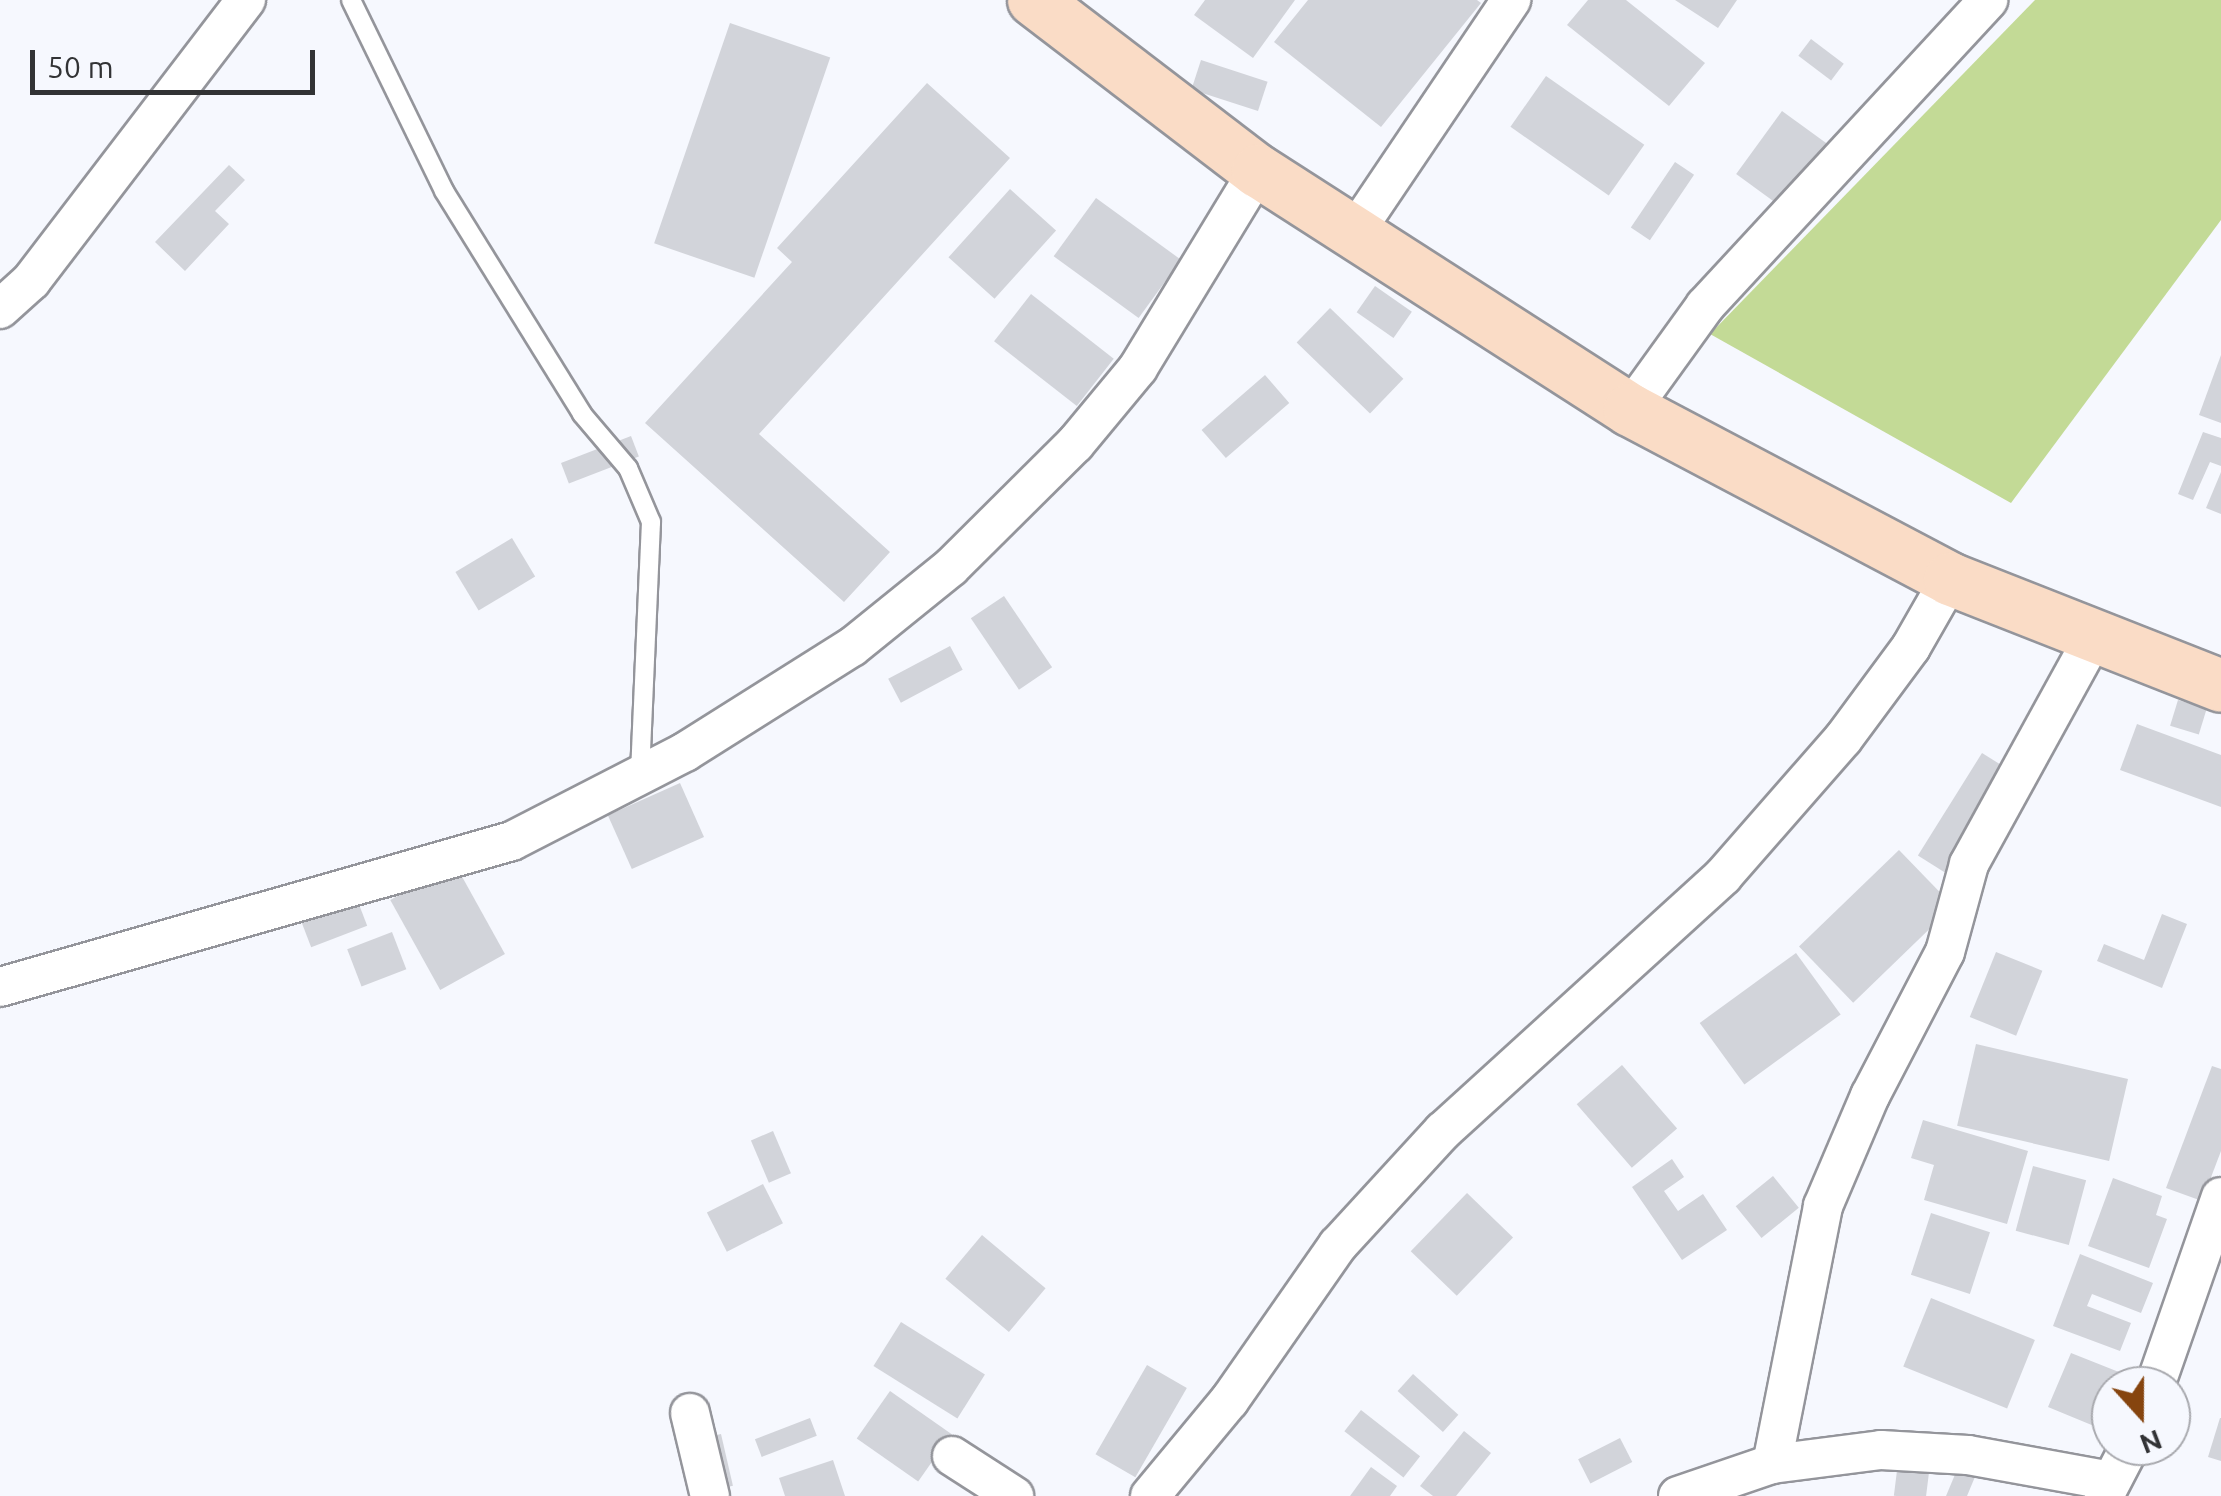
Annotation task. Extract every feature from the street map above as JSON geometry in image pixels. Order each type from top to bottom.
[{"type":"street","points":[[0,309],[31,281],[246,0]]},
{"type":"street","points":[[1034,0],[1258,171],[1352,236],[1630,410],[1950,579],[2221,686]]},
{"type":"street","points":[[1352,236],[1510,0]]},
{"type":"street","points":[[1630,410],[1705,306],[1988,0]]},
{"type":"street","points":[[0,987],[512,841],[640,776],[852,647],[951,567],[1075,444],[1138,368],[1258,171]]},
{"type":"street","points":[[1150,1496],[1229,1401],[1338,1245],[1444,1131],[1723,876],[1843,739],[1950,579]]},
{"type":"street","points":[[1772,1464],[1823,1206],[1870,1096],[1945,952],[1969,864],[2094,637]]},
{"type":"street","points":[[2162,1366],[2221,1197]]},
{"type":"street","points":[[690,1413],[710,1496]]},
{"type":"street","points":[[1678,1496],[1772,1464],[1881,1450],[1968,1455],[2108,1488]]},
{"type":"street","points":[[952,1456],[1014,1496]]},
{"type":"lane","points":[[351,0],[444,192],[582,414],[628,468],[651,522],[640,776]]},
{"type":"green space","points":[[2035,0],[2221,0],[2221,220],[2011,503],[1710,334]]},
{"type":"building","points":[[1205,0],[1295,0],[1253,58],[1194,15]]},
{"type":"building","points":[[1308,0],[1481,3],[1381,127],[1274,42]]},
{"type":"building","points":[[1588,0],[1626,0],[1705,63],[1669,106],[1567,25]]},
{"type":"building","points":[[1675,0],[1737,0],[1718,28]]},
{"type":"building","points":[[730,23],[830,58],[754,278],[654,243]]},
{"type":"building","points":[[1811,39],[1844,64],[1831,80],[1798,56]]},
{"type":"building","points":[[1201,60],[1268,82],[1258,111],[1191,89]]},
{"type":"building","points":[[1546,76],[1644,145],[1609,196],[1510,127]]},
{"type":"building","points":[[927,83],[1010,158],[759,434],[890,552],[844,602],[645,423],[792,262],[777,248]]},
{"type":"building","points":[[1782,111],[1838,152],[1792,215],[1736,174]]},
{"type":"building","points":[[1675,162],[1694,175],[1650,240],[1631,227]]},
{"type":"building","points":[[229,165],[245,180],[215,211],[229,224],[185,271],[155,242]]},
{"type":"building","points":[[1010,189],[1056,230],[995,299],[948,257]]},
{"type":"building","points":[[1096,198],[1181,260],[1139,318],[1054,256]]},
{"type":"building","points":[[1375,286],[1412,312],[1394,338],[1357,312]]},
{"type":"building","points":[[1031,294],[1114,359],[1077,406],[994,341]]},
{"type":"building","points":[[1330,308],[1403,379],[1370,413],[1297,343]]},
{"type":"building","points":[[2221,355],[2221,423],[2199,415]]},
{"type":"building","points":[[1265,375],[1289,403],[1226,458],[1202,430]]},
{"type":"building","points":[[2203,432],[2221,438],[2221,466],[2210,462],[2193,500],[2178,494]]},
{"type":"building","points":[[631,436],[639,457],[569,483],[561,463]]},
{"type":"building","points":[[2221,472],[2221,514],[2206,508]]},
{"type":"building","points":[[512,538],[535,577],[479,611],[455,572]]},
{"type":"building","points":[[1004,596],[1052,667],[1019,690],[971,618]]},
{"type":"building","points":[[950,646],[963,670],[901,703],[888,679]]},
{"type":"building","points":[[2178,700],[2207,709],[2199,735],[2170,726]]},
{"type":"building","points":[[2137,724],[2221,755],[2221,807],[2120,770]]},
{"type":"building","points":[[1982,753],[2020,777],[1956,879],[1918,856]]},
{"type":"building","points":[[680,783],[704,837],[632,869],[608,815]]},
{"type":"building","points":[[1899,850],[1953,906],[1853,1003],[1799,947]]},
{"type":"building","points":[[455,864],[505,954],[440,990],[390,900]]},
{"type":"building","points":[[355,894],[367,926],[311,947],[299,916]]},
{"type":"building","points":[[2162,914],[2187,924],[2162,988],[2097,961],[2104,944],[2144,960]]},
{"type":"building","points":[[392,932],[406,969],[362,987],[347,949]]},
{"type":"building","points":[[1996,952],[2042,971],[2016,1036],[1970,1017]]},
{"type":"building","points":[[1796,953],[1841,1014],[1744,1084],[1700,1023]]},
{"type":"building","points":[[1976,1044],[2128,1079],[2109,1161],[1957,1126]]},
{"type":"building","points":[[1622,1065],[1677,1128],[1632,1168],[1577,1104]]},
{"type":"building","points":[[2212,1066],[2221,1069],[2221,1151],[2202,1201],[2166,1188]]},
{"type":"building","points":[[1923,1120],[2028,1151],[2007,1224],[1924,1200],[1934,1165],[1911,1158]]},
{"type":"building","points":[[773,1131],[791,1173],[769,1183],[751,1140]]},
{"type":"building","points":[[1672,1159],[1684,1177],[1664,1191],[1678,1211],[1703,1194],[1727,1230],[1682,1260],[1632,1187]]},
{"type":"building","points":[[2033,1166],[2086,1180],[2069,1245],[2016,1231]]},
{"type":"building","points":[[1773,1176],[1799,1208],[1761,1238],[1736,1206]]},
{"type":"building","points":[[2113,1178],[2162,1196],[2156,1215],[2167,1219],[2149,1268],[2088,1246]]},
{"type":"building","points":[[763,1184],[783,1223],[727,1252],[707,1213]]},
{"type":"building","points":[[1467,1193],[1513,1237],[1457,1296],[1411,1251]]},
{"type":"building","points":[[1931,1213],[1990,1232],[1970,1294],[1911,1275]]},
{"type":"building","points":[[982,1235],[1046,1288],[1009,1332],[945,1279]]},
{"type":"building","points":[[2080,1254],[2153,1283],[2141,1313],[2092,1294],[2087,1306],[2131,1323],[2120,1351],[2053,1326]]},
{"type":"building","points":[[1931,1298],[2035,1340],[2007,1409],[1903,1367]]},
{"type":"building","points":[[901,1322],[985,1374],[957,1419],[873,1366]]},
{"type":"building","points":[[2071,1353],[2104,1366],[2091,1366],[2091,1425],[2048,1407]]},
{"type":"building","points":[[1147,1365],[1187,1388],[1135,1477],[1096,1454]]},
{"type":"building","points":[[1413,1374],[1458,1415],[1443,1432],[1398,1391]]},
{"type":"building","points":[[890,1391],[951,1434],[918,1482],[857,1439]]},
{"type":"building","points":[[1361,1410],[1420,1456],[1403,1477],[1344,1431]]},
{"type":"building","points":[[810,1418],[817,1436],[762,1457],[755,1439]]},
{"type":"building","points":[[2221,1418],[2221,1461],[2208,1457]]},
{"type":"building","points":[[1464,1431],[1491,1453],[1456,1496],[1433,1496],[1420,1486]]},
{"type":"building","points":[[721,1434],[733,1486],[694,1495],[682,1443]]},
{"type":"building","points":[[1620,1438],[1632,1462],[1590,1483],[1578,1459]]},
{"type":"building","points":[[1899,1454],[1931,1458],[1926,1496],[1894,1496]]},
{"type":"building","points":[[833,1460],[845,1496],[785,1496],[779,1478]]},
{"type":"building","points":[[1959,1465],[1977,1472],[1967,1496],[1946,1496]]},
{"type":"building","points":[[1371,1467],[1397,1486],[1390,1496],[1350,1496]]}]
